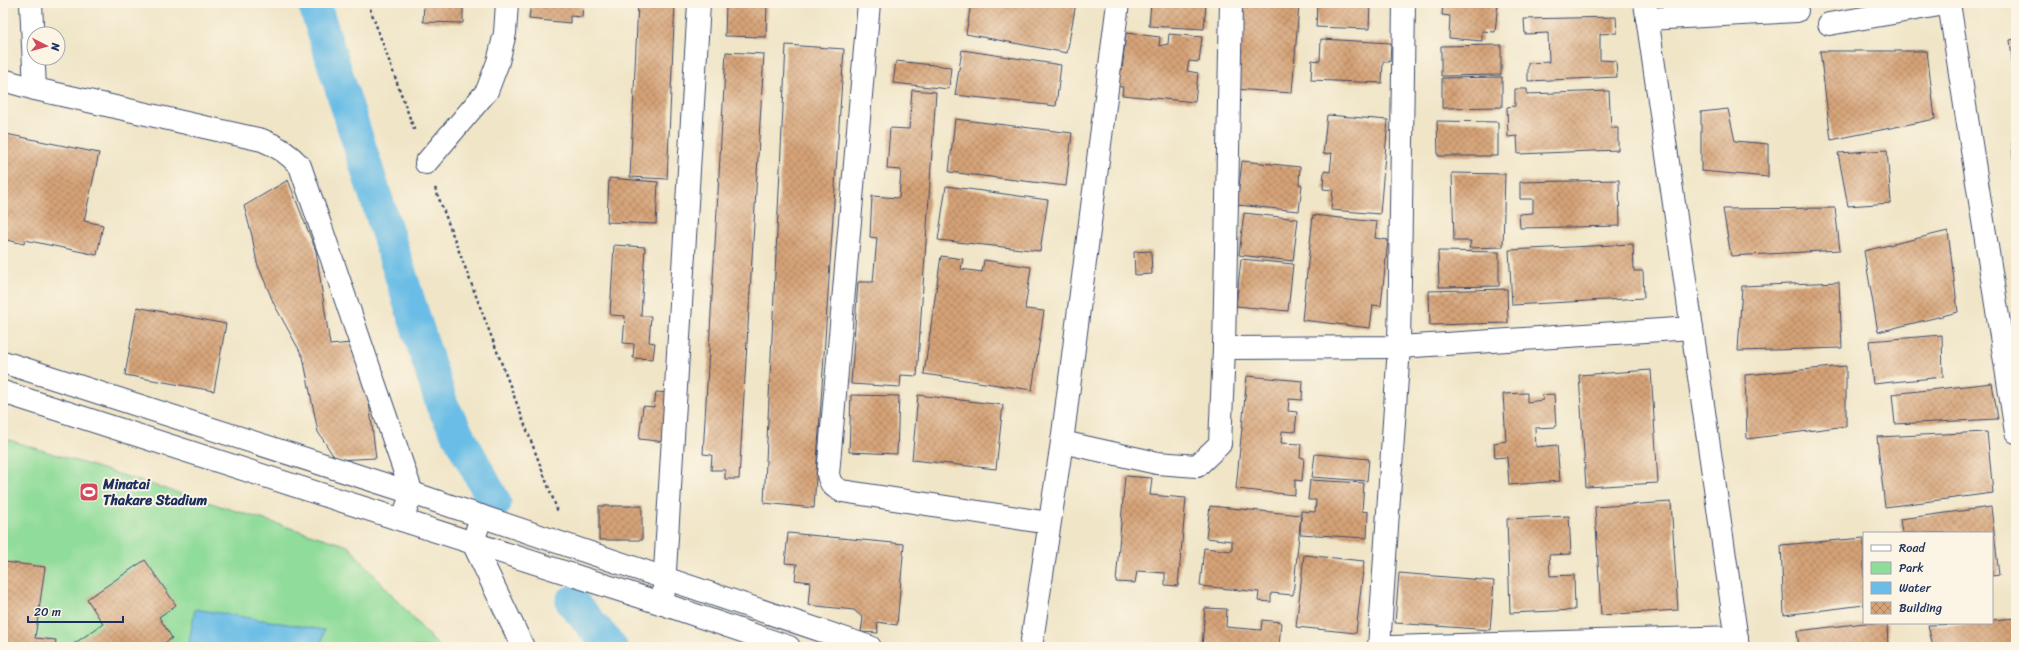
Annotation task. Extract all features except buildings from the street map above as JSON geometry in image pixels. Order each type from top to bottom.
[{"type":"street","points":[[31,3],[35,88]]},
{"type":"street","points":[[426,163],[487,90],[498,62],[505,33],[507,3]]},
{"type":"street","points":[[663,604],[699,3]]},
{"type":"street","points":[[868,3],[828,466],[830,483],[834,488],[842,491],[1049,523]]},
{"type":"street","points":[[1031,647],[1062,442],[1118,3]]},
{"type":"street","points":[[1062,442],[1158,463],[1198,466],[1220,444],[1224,348],[1231,3]]},
{"type":"street","points":[[1379,647],[1399,347],[1404,3]]},
{"type":"street","points":[[1829,24],[1950,3],[2016,432]]},
{"type":"street","points":[[1390,647],[1737,642],[1646,11],[1797,11]]},
{"type":"street","points":[[3,80],[262,140],[275,145],[289,154],[300,166],[412,493],[402,520]]},
{"type":"street","points":[[1224,348],[1399,347],[1692,328]]},
{"type":"street","points":[[3,362],[412,493],[664,579],[870,647]]},
{"type":"street","points":[[60,410],[70,383]]},
{"type":"street","points":[[3,392],[663,604],[788,647]]},
{"type":"street","points":[[481,516],[473,543],[523,647]]},
{"type":"street","points":[[571,546],[573,576]]},
{"type":"path","points":[[368,3],[426,163],[571,546]]},
{"type":"green space","name":"Minatai Thakare Stadium","points":[[3,438],[348,546],[439,647],[3,647]]},
{"type":"water","points":[[195,609],[324,630],[321,647],[188,647]]},
{"type":"waterway","points":[[314,3],[442,405],[495,503]]},
{"type":"waterway","points":[[572,602],[611,647]]},
{"type":"place","name":"Minatai Thakare Stadium","points":[[89,492]]}]
